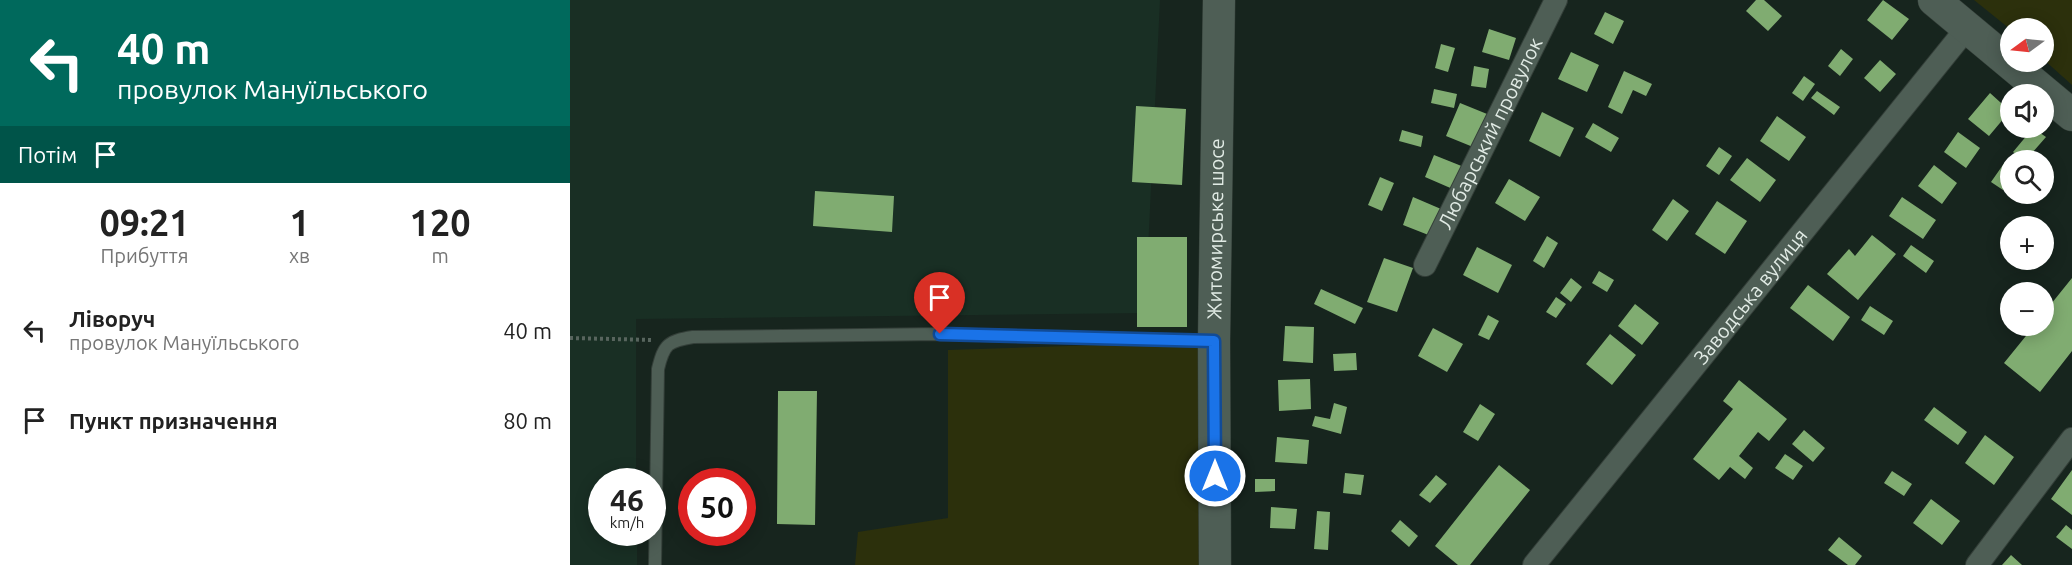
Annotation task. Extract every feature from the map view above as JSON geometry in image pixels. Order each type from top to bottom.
[{"type":"main road","name":"Житомирське шосе","points":[[1215,565],[1214,341],[1219,0]]},
{"type":"main road","points":[[1934,0],[2072,115]]},
{"type":"street","name":"Любарський провулок","points":[[1425,265],[1556,0]]},
{"type":"street","name":"Заводська вулиця","points":[[1534,565],[1967,28]]},
{"type":"street","points":[[1977,565],[2072,439]]},
{"type":"lane","points":[[655,565],[658,369],[663,349],[674,340],[693,337],[940,334],[1214,341]]},
{"type":"path","points":[[570,338],[674,340]]},
{"type":"shaded area","points":[[570,0],[1160,0],[1145,313],[636,319],[636,468],[588,468],[588,546],[637,546],[637,565],[570,565]]},
{"type":"green space","points":[[1974,0],[2072,0],[2072,85],[2054,69],[2054,18],[2000,18],[2000,21]]},
{"type":"green space","points":[[1214,341],[1215,565],[855,565],[858,532],[948,518],[948,350]]},
{"type":"building","points":[[1756,0],[1764,0],[1782,16],[1768,31],[1746,11]]},
{"type":"building","points":[[1883,0],[1909,19],[1892,40],[1867,20]]},
{"type":"building","points":[[1605,12],[1624,21],[1613,44],[1594,34]]},
{"type":"building","points":[[1489,29],[1516,38],[1509,60],[1482,52]]},
{"type":"building","points":[[1441,44],[1455,48],[1448,72],[1435,68]]},
{"type":"building","points":[[1841,49],[1853,59],[1840,76],[1828,66]]},
{"type":"building","points":[[1571,52],[1599,65],[1587,92],[1558,79]]},
{"type":"building","points":[[1880,60],[1896,74],[1880,92],[1864,78]]},
{"type":"building","points":[[1474,66],[1489,69],[1486,88],[1471,86]]},
{"type":"building","points":[[1624,71],[1652,84],[1646,96],[1633,90],[1622,114],[1608,107]]},
{"type":"building","points":[[1804,76],[1815,84],[1803,101],[1792,93]]},
{"type":"building","points":[[1434,89],[1457,94],[1454,108],[1431,103]]},
{"type":"building","points":[[1817,91],[1840,107],[1834,115],[1811,98]]},
{"type":"building","points":[[1990,93],[2000,102],[2000,123],[1989,136],[1968,119]]},
{"type":"building","points":[[1460,103],[1492,116],[1478,149],[1446,136]]},
{"type":"building","points":[[1136,106],[1186,109],[1182,185],[1132,182]]},
{"type":"building","points":[[1542,112],[1574,128],[1560,157],[1529,141]]},
{"type":"building","points":[[1777,116],[1806,137],[1789,161],[1760,141]]},
{"type":"building","points":[[1593,123],[1619,138],[1611,152],[1585,137]]},
{"type":"building","points":[[1402,130],[1423,136],[1421,147],[1399,141]]},
{"type":"building","points":[[1958,132],[1980,148],[1966,168],[1944,152]]},
{"type":"building","points":[[2025,138],[2045,138],[2035,150],[2015,150]]},
{"type":"building","points":[[1719,147],[1732,156],[1719,175],[1706,166]]},
{"type":"building","points":[[1434,155],[1464,167],[1455,190],[1425,177]]},
{"type":"building","points":[[1747,158],[1776,180],[1760,202],[1730,180]]},
{"type":"building","points":[[1934,165],[1957,183],[1942,204],[1918,186]]},
{"type":"building","points":[[2000,169],[2000,188],[1991,182]]},
{"type":"building","points":[[1380,177],[1394,183],[1382,211],[1368,205]]},
{"type":"building","points":[[1509,179],[1540,197],[1525,221],[1495,203]]},
{"type":"building","points":[[815,191],[894,196],[892,232],[813,226]]},
{"type":"building","points":[[1413,197],[1441,209],[1431,236],[1403,225]]},
{"type":"building","points":[[1902,197],[1936,220],[1923,239],[1889,216]]},
{"type":"building","points":[[1673,199],[1689,211],[1667,241],[1652,230]]},
{"type":"building","points":[[1717,201],[1747,221],[1725,254],[1695,234]]},
{"type":"building","points":[[1872,235],[1896,254],[1858,300],[1827,274],[1849,249],[1855,256]]},
{"type":"building","points":[[1547,236],[1558,243],[1544,268],[1533,261]]},
{"type":"building","points":[[1137,237],[1187,237],[1187,327],[1137,327]]},
{"type":"building","points":[[1911,245],[1934,261],[1926,273],[1903,256]]},
{"type":"building","points":[[1477,247],[1512,265],[1498,293],[1463,275]]},
{"type":"building","points":[[1384,258],[1413,268],[1397,312],[1367,302]]},
{"type":"building","points":[[1599,271],[1614,280],[1607,292],[1592,283]]},
{"type":"building","points":[[1571,278],[1582,287],[1571,302],[1560,293]]},
{"type":"building","points":[[2072,278],[2072,351],[2040,392],[2004,363],[2026,336],[2054,336],[2054,300]]},
{"type":"building","points":[[1808,285],[1850,317],[1833,341],[1790,308]]},
{"type":"building","points":[[1321,289],[1363,308],[1355,324],[1314,304]]},
{"type":"building","points":[[1556,297],[1566,304],[1556,318],[1546,312]]},
{"type":"building","points":[[1635,304],[1659,323],[1642,345],[1618,326]]},
{"type":"building","points":[[1870,306],[1893,321],[1884,335],[1861,320]]},
{"type":"building","points":[[1488,315],[1499,321],[1489,340],[1478,335]]},
{"type":"building","points":[[1285,326],[1314,327],[1313,363],[1283,361]]},
{"type":"building","points":[[1433,328],[1463,344],[1447,372],[1418,356]]},
{"type":"building","points":[[1610,334],[1636,355],[1612,385],[1586,364]]},
{"type":"building","points":[[1356,353],[1357,370],[1334,371],[1333,354]]},
{"type":"building","points":[[1310,379],[1311,409],[1279,411],[1278,380]]},
{"type":"building","points":[[1739,380],[1787,419],[1769,441],[1758,432],[1739,456],[1753,468],[1745,479],[1730,467],[1719,480],[1693,459],[1733,409],[1723,401]]},
{"type":"building","points":[[778,391],[817,391],[815,525],[777,524]]},
{"type":"building","points":[[1334,403],[1347,407],[1341,434],[1312,426],[1315,416],[1330,419]]},
{"type":"building","points":[[1480,404],[1495,414],[1478,441],[1463,432]]},
{"type":"building","points":[[1934,407],[1967,432],[1958,445],[1924,420]]},
{"type":"building","points":[[1804,430],[1825,448],[1813,462],[1792,444]]},
{"type":"building","points":[[1985,435],[2014,457],[1994,485],[1965,463]]},
{"type":"building","points":[[1277,437],[1309,440],[1307,464],[1275,462]]},
{"type":"building","points":[[1785,454],[1803,466],[1793,480],[1775,468]]},
{"type":"building","points":[[1499,465],[1530,490],[1470,565],[1458,565],[1435,546]]},
{"type":"building","points":[[2072,470],[2072,515],[2051,499]]},
{"type":"building","points":[[1892,471],[1912,484],[1904,496],[1884,483]]},
{"type":"building","points":[[1345,473],[1364,475],[1361,495],[1343,493]]},
{"type":"building","points":[[1436,475],[1447,484],[1430,503],[1419,495]]},
{"type":"building","points":[[1255,479],[1275,479],[1275,491],[1255,492]]},
{"type":"building","points":[[1931,499],[1960,521],[1942,545],[1913,523]]},
{"type":"building","points":[[1271,507],[1297,509],[1295,529],[1270,528]]},
{"type":"building","points":[[1317,511],[1330,512],[1328,550],[1314,549]]},
{"type":"building","points":[[1400,520],[1418,536],[1409,547],[1391,531]]},
{"type":"building","points":[[2066,525],[2072,530],[2072,549],[2056,537]]},
{"type":"building","points":[[1839,537],[1862,556],[1855,565],[1848,565],[1828,550]]},
{"type":"building","points":[[2011,555],[2022,565],[2002,565]]},
{"type":"route","points":[[940,334],[1214,341],[1215,476]]}]
